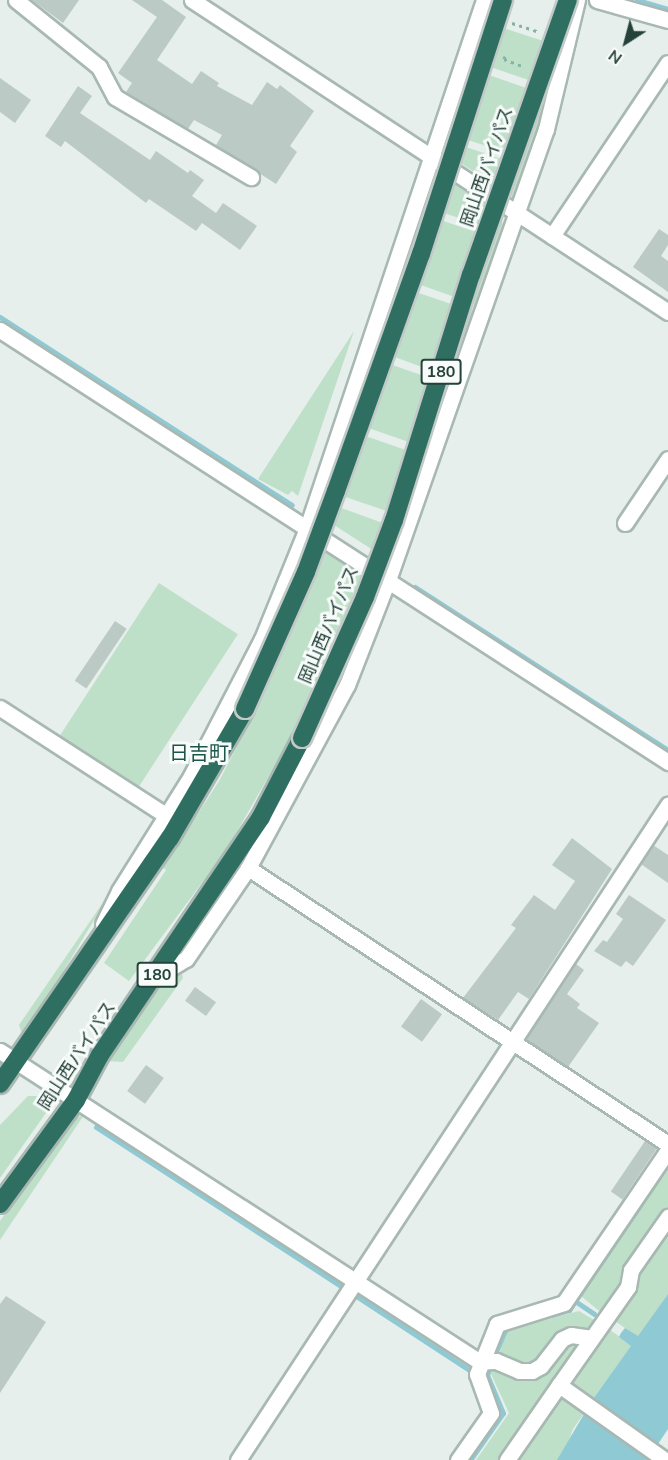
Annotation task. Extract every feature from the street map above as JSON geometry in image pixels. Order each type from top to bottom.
[{"type":"highway","name":"岡山西バイパス","points":[[0,1084],[8,1056],[82,967],[176,829],[245,709],[289,613],[336,491],[422,254],[503,0]]},
{"type":"highway","name":"岡山西バイパス","points":[[0,1204],[76,1100],[100,1055],[261,817],[302,738],[366,597],[394,520],[471,275],[568,0]]},
{"type":"street","points":[[16,0],[99,67],[115,97],[251,177]]},
{"type":"street","points":[[192,0],[432,160],[668,312]]},
{"type":"street","points":[[82,967],[119,891],[167,816],[232,703],[307,528],[484,0]]},
{"type":"street","points":[[154,978],[186,959],[248,868],[347,685],[388,580],[546,129],[577,0]]},
{"type":"street","points":[[597,0],[668,20]]},
{"type":"street","points":[[552,236],[668,63]]},
{"type":"street","points":[[0,330],[668,762]]},
{"type":"street","points":[[626,523],[668,459]]},
{"type":"street","points":[[0,708],[167,816]]},
{"type":"street","points":[[238,1460],[511,1040],[668,805]]},
{"type":"street","points":[[248,868],[668,1144]]},
{"type":"street","points":[[8,1056],[480,1362],[496,1361],[519,1371],[532,1371],[542,1366],[562,1339],[571,1335],[592,1338]]},
{"type":"street","points":[[458,1460],[491,1413],[477,1374],[497,1324],[564,1303],[668,1150]]},
{"type":"street","points":[[507,1460],[561,1386],[628,1287],[631,1270],[668,1216]]},
{"type":"street","points":[[561,1386],[665,1460]]},
{"type":"path","points":[[506,21],[543,33]]},
{"type":"path","points":[[506,55],[504,59],[530,68]]},
{"type":"green space","points":[[485,22],[562,47],[515,199],[444,152]],"holes":[[[479,63],[549,87],[547,95],[477,71]],[[456,136],[523,158],[520,165],[454,143]]]},
{"type":"green space","points":[[440,179],[450,181],[501,216],[504,231],[407,518],[328,491],[431,186]],"holes":[[[432,209],[498,231],[496,239],[429,216]],[[407,280],[474,304],[472,311],[404,288]],[[381,352],[452,378],[450,385],[378,360]],[[354,423],[429,449],[426,457],[351,431]]]},
{"type":"green space","points":[[354,331],[298,496],[292,491],[288,495],[258,479]]},
{"type":"green space","points":[[325,502],[402,530],[390,561],[320,516]]},
{"type":"green space","points":[[310,542],[378,586],[358,636],[312,739],[294,732],[208,882],[204,880],[129,981],[104,963],[166,870],[163,868],[219,781],[255,712],[239,702]]},
{"type":"green space","points":[[159,583],[238,634],[138,788],[59,736]]},
{"type":"green space","points":[[115,885],[48,997],[22,1034],[19,1025]]},
{"type":"green space","points":[[182,974],[183,978],[123,1062],[107,1061],[157,988]]},
{"type":"green space","points":[[28,1096],[43,1096],[53,1103],[0,1178],[0,1125]]},
{"type":"green space","points":[[84,1115],[0,1240],[0,1221],[74,1119]]},
{"type":"green space","points":[[668,1169],[668,1211],[604,1315],[581,1296]]},
{"type":"green space","points":[[668,1223],[668,1294],[638,1337],[612,1319],[635,1270]]},
{"type":"green space","points":[[579,1311],[599,1323],[596,1328],[561,1333],[538,1362],[521,1366],[498,1357],[507,1330]]},
{"type":"green space","points":[[606,1327],[632,1346],[591,1402],[565,1384]]},
{"type":"green space","points":[[570,1341],[584,1342],[502,1460],[476,1460],[509,1413],[491,1374],[494,1366],[519,1374]]},
{"type":"green space","points":[[561,1391],[587,1409],[573,1429],[567,1446],[557,1460],[513,1460]]},
{"type":"water","points":[[668,1294],[668,1429],[656,1447],[591,1402],[631,1346],[619,1337],[621,1333],[625,1328],[638,1336]]},
{"type":"water","points":[[587,1409],[651,1456],[648,1460],[557,1460]]},
{"type":"building","points":[[32,0],[79,0],[63,23]]},
{"type":"building","points":[[132,0],[162,0],[186,17],[157,60],[192,84],[201,71],[219,83],[217,86],[252,105],[267,82],[277,89],[280,85],[314,111],[290,146],[297,152],[276,184],[216,145],[222,135],[194,120],[188,129],[126,92],[132,83],[118,73],[157,17]]},
{"type":"building","points":[[0,78],[31,100],[15,123],[0,112]]},
{"type":"building","points":[[78,86],[92,96],[80,113],[150,160],[156,151],[188,173],[190,170],[204,180],[192,196],[216,213],[223,203],[257,226],[240,250],[202,223],[196,231],[149,199],[146,203],[65,141],[61,147],[45,136]]},
{"type":"building","points":[[659,229],[668,235],[668,245],[661,256],[668,261],[668,292],[633,267]]},
{"type":"building","points":[[115,621],[127,629],[86,689],[75,681]]},
{"type":"building","points":[[572,838],[612,869],[529,999],[518,992],[498,1020],[463,998],[516,928],[511,925],[534,895],[555,910],[575,881],[552,865]]},
{"type":"building","points":[[653,845],[668,855],[668,883],[641,864]]},
{"type":"building","points":[[629,895],[666,920],[633,966],[626,961],[621,967],[594,951],[603,940],[607,942],[623,919],[616,914]]},
{"type":"building","points":[[576,964],[584,970],[567,994],[580,1004],[577,1008],[599,1023],[568,1067],[526,1039]]},
{"type":"building","points":[[195,987],[216,1002],[206,1016],[185,1001]]},
{"type":"building","points":[[421,999],[442,1014],[422,1042],[401,1027]]},
{"type":"building","points":[[146,1065],[164,1078],[145,1104],[127,1091]]},
{"type":"building","points":[[645,1141],[657,1149],[622,1199],[611,1192]]},
{"type":"building","points":[[6,1296],[46,1322],[0,1393],[0,1304]]},
{"type":"waterway","points":[[637,0],[668,9]]},
{"type":"waterway","points":[[0,317],[292,505]]},
{"type":"waterway","points":[[415,587],[668,750]]},
{"type":"waterway","points":[[96,1127],[341,1286]]},
{"type":"waterway","points":[[575,1301],[655,1183]]},
{"type":"waterway","points":[[353,1294],[472,1372]]},
{"type":"waterway","points":[[551,1315],[569,1310],[575,1301],[594,1314]]},
{"type":"waterway","points":[[495,1354],[507,1326]]},
{"type":"waterway","points":[[470,1460],[503,1413],[487,1375],[490,1367]]},
{"type":"district","name":"日吉町","points":[[199,753]]}]
